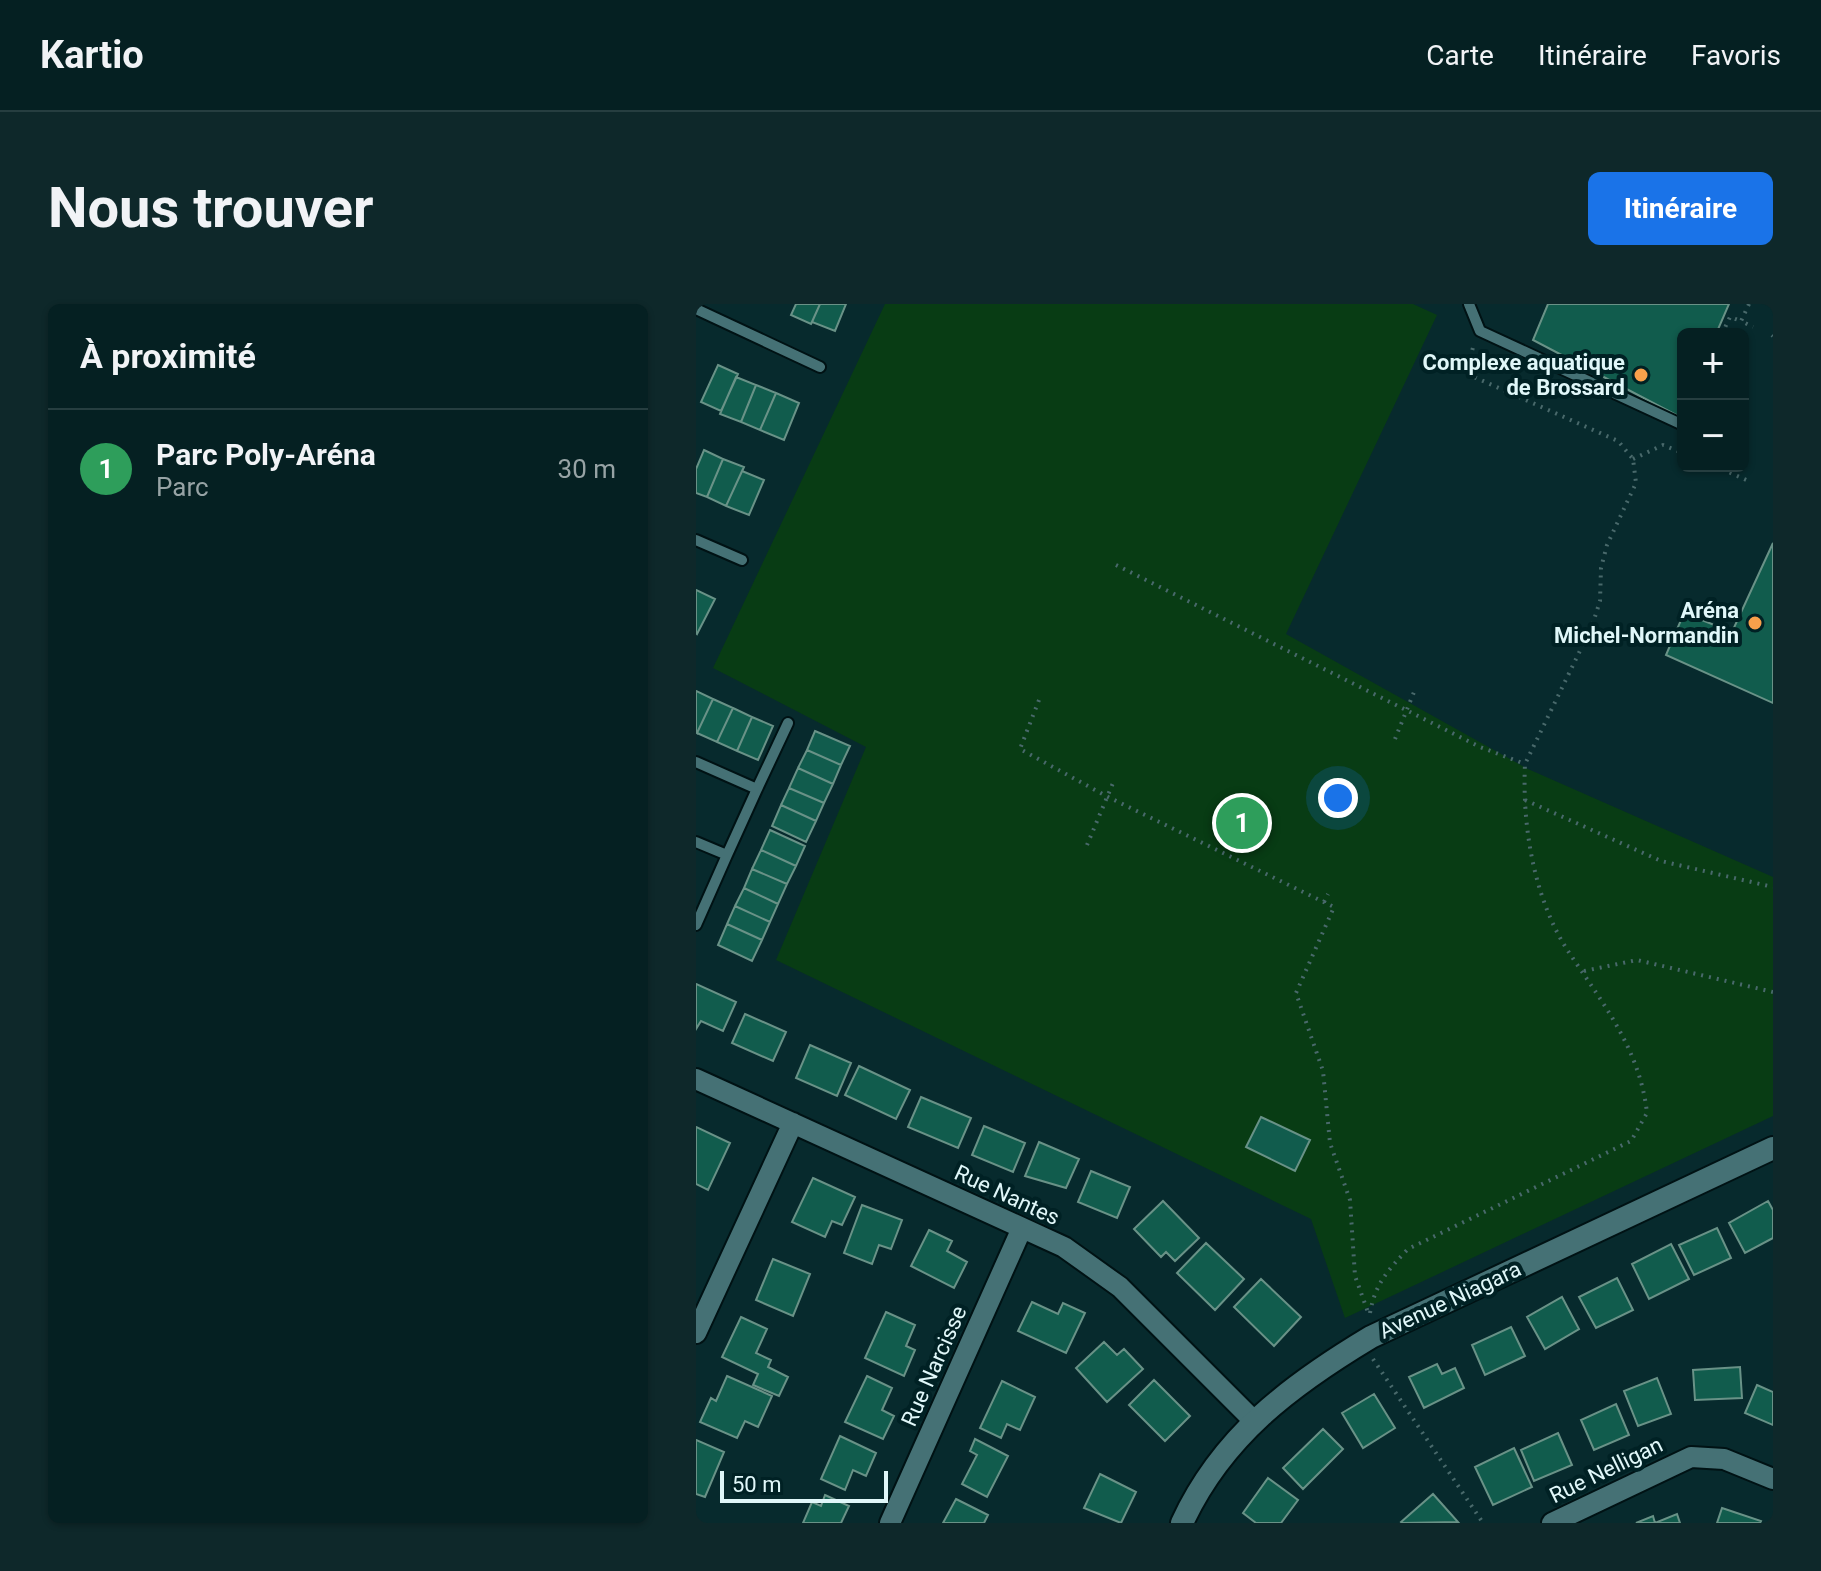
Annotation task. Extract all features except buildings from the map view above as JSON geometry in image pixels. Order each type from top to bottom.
[{"type":"street","name":"Rue Nantes","points":[[696,1079],[1064,1247],[1120,1287],[1253,1420]]},
{"type":"street","points":[[696,1333],[793,1123]]},
{"type":"street","name":"Avenue Niagara","points":[[1182,1523],[1210,1472],[1253,1420],[1370,1326],[1773,1148]]},
{"type":"street","name":"Rue Narcisse","points":[[890,1523],[1022,1228]]},
{"type":"street","name":"Rue Nelligan","points":[[1552,1523],[1691,1457],[1724,1459],[1773,1479]]},
{"type":"lane","points":[[1469,304],[1480,331],[1677,422]]},
{"type":"lane","points":[[696,309],[820,367]]},
{"type":"lane","points":[[696,540],[742,560]]},
{"type":"lane","points":[[696,925],[788,723]]},
{"type":"lane","points":[[696,762],[757,789]]},
{"type":"lane","points":[[696,842],[727,855]]},
{"type":"path","points":[[1741,321],[1749,304]]},
{"type":"path","points":[[1725,328],[1730,317],[1753,327]]},
{"type":"path","points":[[1370,1326],[1374,1291],[1384,1273],[1408,1249],[1631,1141],[1644,1124],[1647,1113],[1640,1076],[1620,1028],[1564,944],[1545,903],[1537,875],[1525,800],[1525,764],[1592,626],[1600,601],[1601,568],[1607,545],[1636,483],[1633,459],[1618,441],[1474,377],[1468,365],[1469,353],[1480,331]]},
{"type":"path","points":[[1633,459],[1663,445],[1669,432]]},
{"type":"path","points":[[1663,445],[1677,451]]},
{"type":"path","points":[[1728,472],[1751,482]]},
{"type":"path","points":[[1116,565],[1480,747],[1525,764]]},
{"type":"path","points":[[1395,739],[1414,692]]},
{"type":"path","points":[[1039,700],[1020,749],[1108,797],[1334,907],[1296,993],[1323,1071],[1330,1143],[1350,1200],[1355,1276],[1370,1326],[1375,1363],[1483,1523]]},
{"type":"path","points":[[1087,845],[1113,783]]},
{"type":"path","points":[[1525,800],[1661,861],[1773,887]]},
{"type":"path","points":[[1324,902],[1328,894]]},
{"type":"path","points":[[1583,971],[1637,960],[1773,992]]},
{"type":"green space","points":[[885,304],[1413,304],[1437,315],[1286,634],[1528,769],[1773,877],[1773,1116],[1345,1318],[1311,1219],[776,960],[866,747],[713,668]]},
{"type":"place","name":"Complexe aquatique de Brossard","points":[[1641,375]]},
{"type":"place","name":"Aréna Michel-Normandin","points":[[1755,623]]},
{"type":"place","name":"Parc Poly-Aréna","points":[[1242,823]]}]
